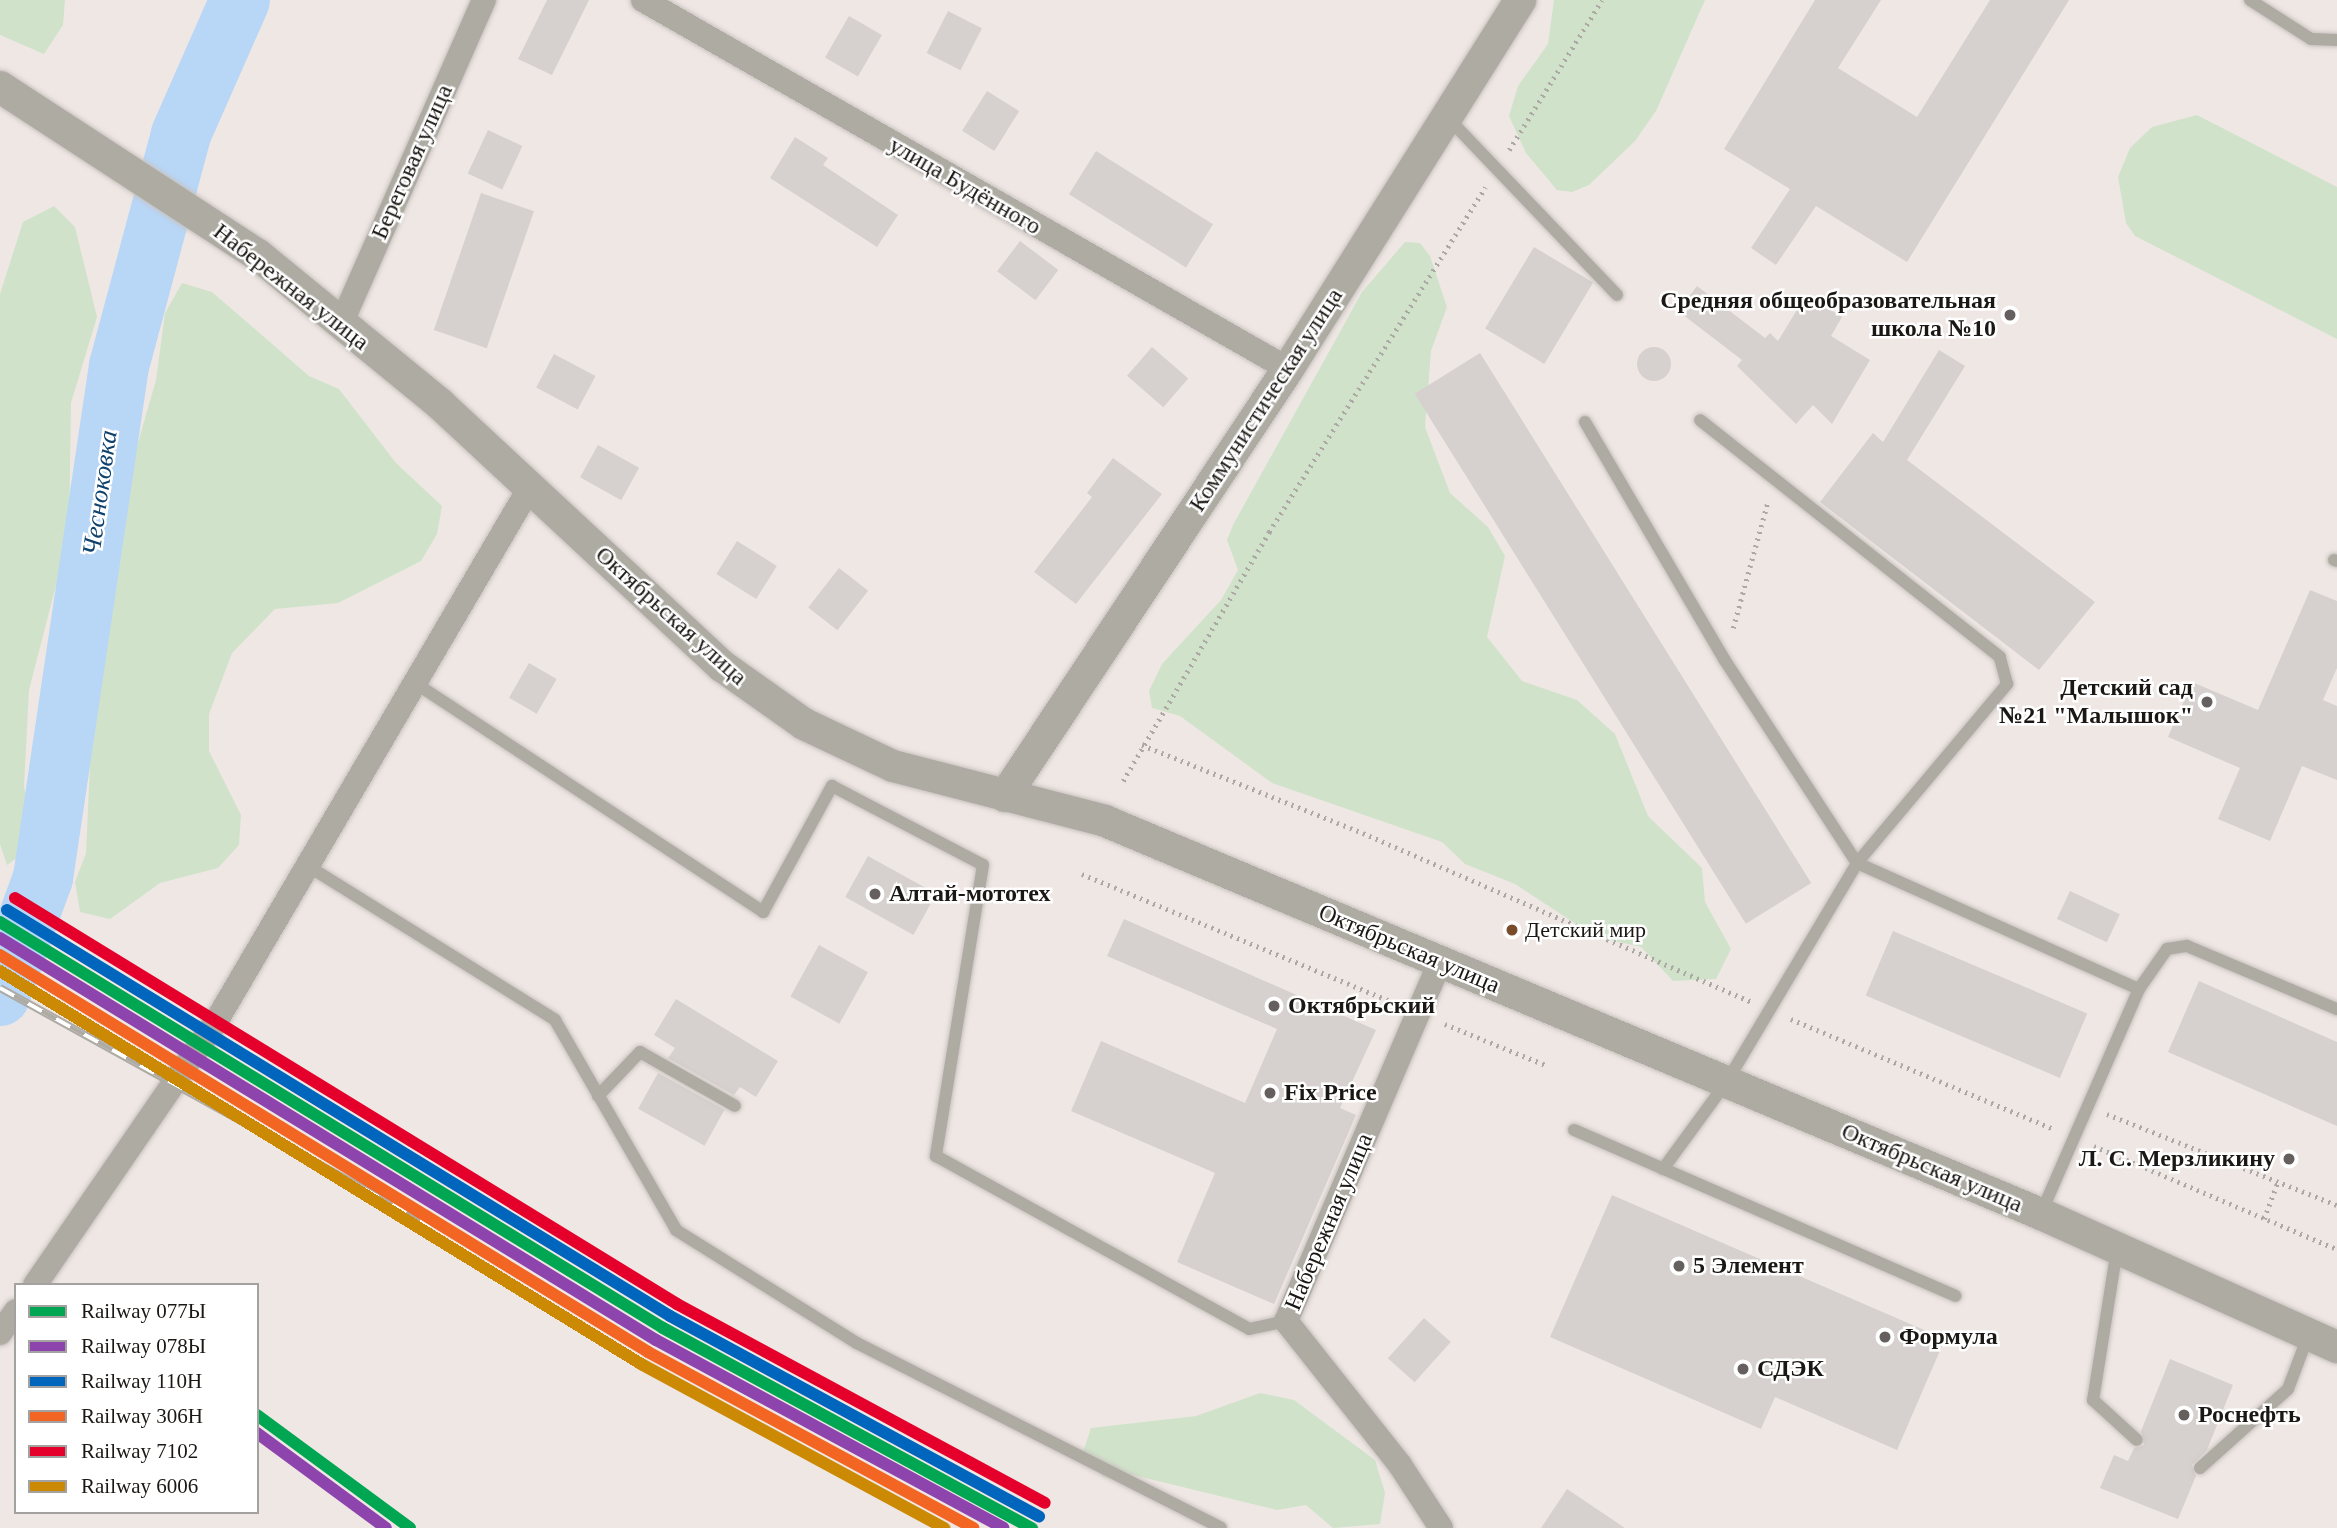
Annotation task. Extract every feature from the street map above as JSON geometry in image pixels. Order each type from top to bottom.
[{"type":"street","name":"Береговая улица","points":[[341,324],[484,0]]},
{"type":"street","name":"улица Будённого","points":[[643,0],[1288,369]]},
{"type":"street","name":"Коммунистическая улица","points":[[1005,796],[1288,369],[1520,0]]},
{"type":"street","name":"Набережная улица","points":[[9,93],[258,255],[530,487]]},
{"type":"street","points":[[36,1283],[214,1025],[530,487]]},
{"type":"street","name":"Октябрьская улица","points":[[530,487],[722,666],[803,724],[893,766],[1105,821],[2040,1214],[2323,1341]]},
{"type":"street","name":"Набережная улица","points":[[1440,962],[1286,1321],[1400,1465],[1441,1528]]},
{"type":"street","points":[[0,1333],[14,1314]]},
{"type":"lane","points":[[2250,0],[2311,39],[2337,40]]},
{"type":"lane","points":[[1447,116],[1499,166],[1617,295]]},
{"type":"lane","points":[[1663,1169],[1726,1083],[1766,1009],[1857,863],[2007,684],[2000,657],[1700,420]]},
{"type":"lane","points":[[1585,422],[1724,659],[1857,863],[2139,989]]},
{"type":"lane","points":[[415,683],[763,912],[832,786],[984,865],[936,1156],[1249,1329],[1286,1321]]},
{"type":"lane","points":[[308,866],[555,1020],[676,1230],[857,1343],[1221,1528]]},
{"type":"lane","points":[[2040,1214],[2139,989],[2166,949],[2186,946],[2337,1009]]},
{"type":"lane","points":[[598,1096],[640,1052],[735,1106]]},
{"type":"lane","points":[[1574,1130],[1955,1296]]},
{"type":"lane","points":[[2118,1248],[2093,1399],[2137,1440]]},
{"type":"lane","points":[[2200,1468],[2288,1389],[2323,1341]]},
{"type":"path","points":[[1123,781],[1142,745],[1602,0]]},
{"type":"path","points":[[1724,659],[1774,478]]},
{"type":"path","points":[[1142,745],[1363,833],[1766,1009],[2337,1249]]},
{"type":"path","points":[[1082,874],[1548,1066]]},
{"type":"path","points":[[2088,1106],[2337,1205]]},
{"type":"path","points":[[2264,1219],[2278,1181]]},
{"type":"green space","points":[[0,0],[65,0],[63,25],[44,54],[0,35]]},
{"type":"green space","points":[[1554,0],[1705,0],[1656,111],[1635,141],[1589,185],[1572,192],[1557,190],[1526,153],[1509,116],[1518,86],[1548,44]]},
{"type":"green space","points":[[2197,115],[2337,187],[2337,339],[2135,236],[2126,223],[2118,177],[2130,148],[2152,127]]},
{"type":"green space","points":[[54,206],[75,227],[97,317],[71,403],[69,535],[29,690],[24,786],[33,846],[7,865],[0,844],[0,294],[23,222]]},
{"type":"green space","points":[[1405,242],[1420,243],[1430,256],[1447,307],[1431,351],[1425,427],[1450,493],[1488,527],[1505,556],[1487,637],[1522,681],[1577,700],[1615,734],[1648,816],[1702,868],[1705,902],[1731,949],[1716,979],[1673,981],[1641,947],[1596,937],[1515,884],[1465,864],[1442,842],[1272,783],[1180,716],[1152,708],[1149,691],[1162,664],[1221,600],[1238,570],[1227,540],[1233,525],[1362,292]]},
{"type":"green space","points":[[182,283],[212,292],[309,376],[339,389],[396,463],[442,506],[437,534],[421,561],[338,603],[275,609],[232,653],[209,714],[209,751],[241,815],[239,845],[218,868],[160,883],[110,919],[80,912],[75,882],[86,853],[96,630],[114,569],[119,509],[156,380],[165,313]]},
{"type":"green space","points":[[1260,1393],[1294,1400],[1375,1460],[1385,1493],[1380,1524],[1333,1528],[1306,1505],[1277,1510],[1133,1475],[1104,1478],[1082,1455],[1091,1428],[1196,1416]]},
{"type":"building","points":[[547,0],[589,0],[552,75],[518,59]]},
{"type":"building","points":[[1815,0],[1881,0],[1838,68],[1917,117],[1990,0],[2069,0],[1907,262],[1816,206],[1776,265],[1751,248],[1790,189],[1724,149]]},
{"type":"building","points":[[948,11],[982,28],[961,70],[927,53]]},
{"type":"building","points":[[849,16],[882,35],[858,77],[825,58]]},
{"type":"building","points":[[987,91],[1019,111],[994,151],[962,131]]},
{"type":"building","points":[[488,130],[522,146],[502,190],[468,174]]},
{"type":"building","points":[[795,137],[828,158],[823,165],[898,215],[877,247],[770,178]]},
{"type":"building","points":[[1096,151],[1213,224],[1186,267],[1069,194]]},
{"type":"building","points":[[481,193],[534,211],[487,348],[434,330]]},
{"type":"building","points":[[1020,241],[1058,270],[1035,300],[997,271]]},
{"type":"building","points":[[1534,247],[1593,283],[1544,364],[1485,328]]},
{"type":"building","points":[[1697,286],[1765,338],[1770,333],[1778,341],[1806,295],[1842,317],[1831,336],[1870,360],[1832,424],[1813,405],[1796,424],[1737,366],[1742,360],[1678,311]]},
{"type":"building","points":[[1152,347],[1188,378],[1163,407],[1127,376]]},
{"type":"building","points":[[1654,347],[1666,352],[1671,364],[1666,376],[1654,381],[1642,376],[1637,364],[1642,352]]},
{"type":"building","points":[[1939,350],[1965,366],[1907,460],[2095,602],[2039,670],[1820,502],[1873,433],[1883,442]]},
{"type":"building","points":[[1480,353],[1811,883],[1746,924],[1415,394]]},
{"type":"building","points":[[554,354],[595,376],[578,410],[536,388]]},
{"type":"building","points":[[598,445],[639,468],[621,500],[580,477]]},
{"type":"building","points":[[1113,458],[1162,494],[1076,604],[1034,572],[1092,497],[1087,493]]},
{"type":"building","points":[[737,541],[777,566],[756,599],[716,574]]},
{"type":"building","points":[[839,568],[868,591],[837,630],[808,607]]},
{"type":"building","points":[[2310,590],[2337,601],[2337,668],[2323,700],[2337,706],[2337,780],[2302,766],[2270,841],[2218,819],[2240,768],[2168,737],[2192,682],[2258,710]]},
{"type":"building","points":[[529,663],[557,679],[537,714],[509,698]]},
{"type":"building","points":[[868,856],[936,894],[913,935],[845,897]]},
{"type":"building","points":[[2070,891],[2120,914],[2107,942],[2057,919]]},
{"type":"building","points":[[1124,919],[1376,1030],[1340,1108],[1356,1115],[1274,1304],[1177,1262],[1215,1173],[1071,1111],[1101,1041],[1245,1103],[1277,1029],[1107,956]]},
{"type":"building","points":[[1893,931],[2087,1013],[2060,1078],[1866,995]]},
{"type":"building","points":[[819,945],[868,972],[839,1024],[790,997]]},
{"type":"building","points":[[2199,981],[2337,1042],[2337,1126],[2168,1052]]},
{"type":"building","points":[[676,999],[778,1061],[756,1097],[740,1087],[734,1095],[668,1058],[675,1048],[654,1035]]},
{"type":"building","points":[[658,1073],[724,1110],[705,1146],[638,1109]]},
{"type":"building","name":"5 Элемент","points":[[1612,1195],[1945,1339],[1897,1450],[1775,1397],[1761,1429],[1550,1337]]},
{"type":"building","points":[[1424,1318],[1451,1342],[1415,1382],[1388,1358]]},
{"type":"building","points":[[2170,1359],[2233,1385],[2207,1450],[2192,1465],[2196,1476],[2178,1519],[2100,1488],[2114,1455],[2128,1461],[2134,1448],[2144,1445],[2141,1431]]},
{"type":"building","points":[[1567,1489],[1625,1528],[1541,1528]]},
{"type":"waterway","name":"Чесноковка","points":[[0,996],[43,878],[119,366],[181,134],[240,0]]},
{"type":"railway","points":[[0,988],[431,1226]]},
{"type":"rail line","name":"7102","points":[[15,898],[677,1304],[1045,1503]]},
{"type":"rail line","name":"110Н","points":[[7,910],[670,1316],[1039,1516]]},
{"type":"rail line","name":"077Ы","points":[[0,922],[663,1328],[1032,1528]]},
{"type":"rail line","name":"078Ы","points":[[0,938],[656,1340],[1003,1528]]},
{"type":"rail line","name":"306Н","points":[[0,955],[648,1352],[973,1528]]},
{"type":"rail line","name":"6006","points":[[0,971],[641,1364],[944,1528]]},
{"type":"rail line","name":"077Ы","points":[[259,1416],[410,1528]]},
{"type":"rail line","name":"078Ы","points":[[259,1434],[386,1528]]},
{"type":"place","name":"Средняя общеобразовательная школа №10","points":[[2010,315]]},
{"type":"place","name":"Детский сад №21 \"Малышок\"","points":[[2207,702]]},
{"type":"place","name":"Алтай-мототех","points":[[875,894]]},
{"type":"place","name":"Детский мир","points":[[1512,930]]},
{"type":"place","name":"Октябрьский","points":[[1274,1006]]},
{"type":"place","name":"Fix Price","points":[[1270,1093]]},
{"type":"place","name":"Л. С. Мерзликину","points":[[2289,1159]]},
{"type":"place","name":"5 Элемент","points":[[1679,1266]]},
{"type":"place","name":"Формула","points":[[1885,1337]]},
{"type":"place","name":"СДЭК","points":[[1743,1369]]},
{"type":"place","name":"Роснефть","points":[[2184,1415]]}]
